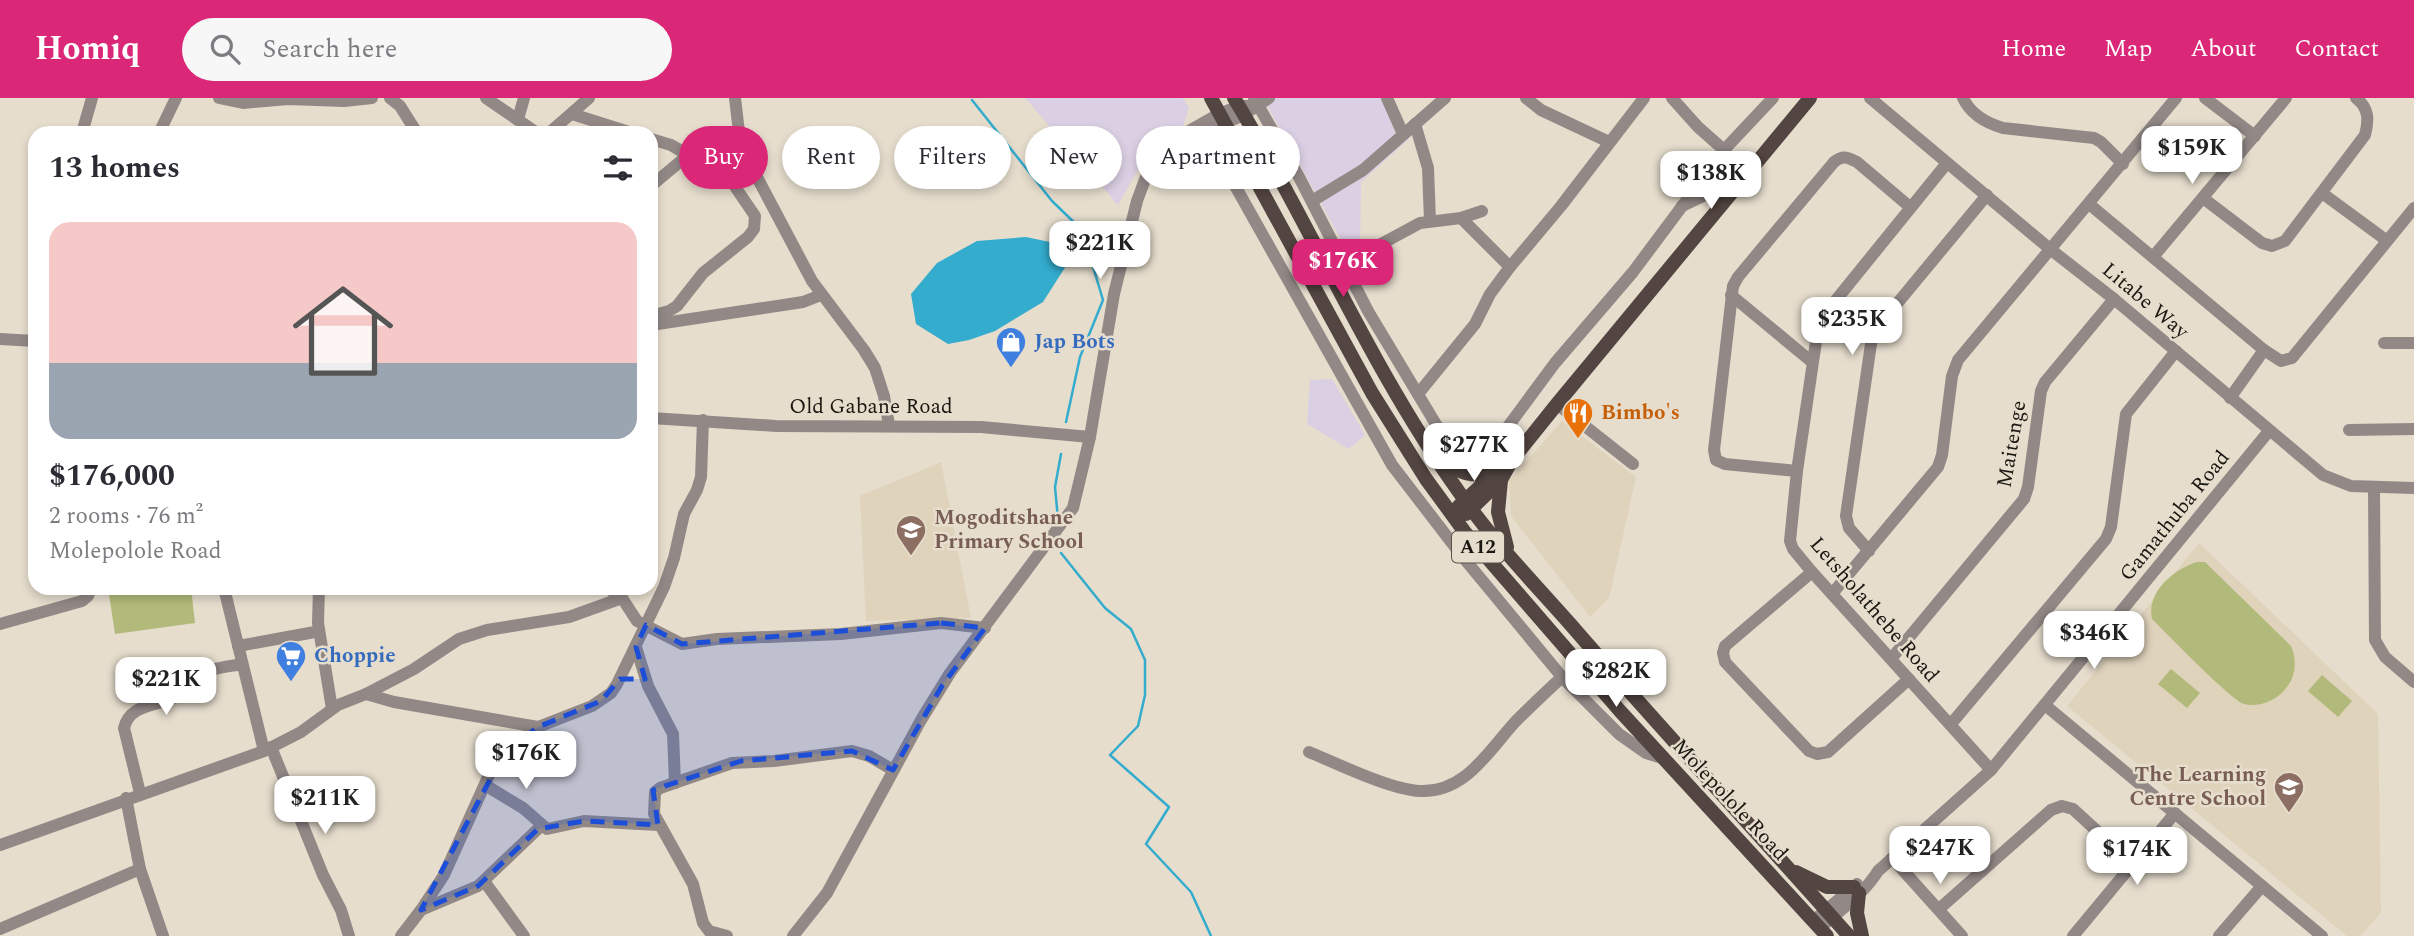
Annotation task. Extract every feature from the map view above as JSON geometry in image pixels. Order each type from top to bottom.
[{"type":"main road","name":"Molepolole Road","points":[[1211,98],[1226,126]]},
{"type":"main road","points":[[1455,517],[1512,460],[1807,99]]},
{"type":"main road","name":"Molepolole Road","points":[[1250,104],[1361,328],[1436,457],[1468,505],[1634,698],[1849,936]]},
{"type":"main road","name":"Molepolole Road","points":[[1259,189],[1372,393],[1413,459],[1455,517],[1662,758],[1820,928]]},
{"type":"main road","points":[[1361,328],[1368,310]]},
{"type":"main road","points":[[1436,457],[1473,476],[1498,476]]},
{"type":"main road","points":[[1498,476],[1498,512],[1510,555]]},
{"type":"main road","points":[[1792,870],[1827,887],[1856,890],[1862,936]]},
{"type":"street","points":[[84,126],[92,98]]},
{"type":"street","points":[[162,126],[176,98]]},
{"type":"street","points":[[219,98],[243,103],[288,99],[372,98]]},
{"type":"street","points":[[390,98],[400,106],[413,126]]},
{"type":"street","points":[[486,98],[525,126]]},
{"type":"street","points":[[518,119],[524,98]]},
{"type":"street","points":[[557,126],[589,98]]},
{"type":"street","points":[[735,98],[738,126]]},
{"type":"street","points":[[1387,98],[1404,134]]},
{"type":"street","points":[[1312,201],[1363,170],[1445,98]]},
{"type":"street","points":[[1525,98],[1541,110],[1609,142]]},
{"type":"street","points":[[1418,394],[1475,324],[1490,295],[1510,267],[1644,98]]},
{"type":"street","points":[[1672,98],[1698,127],[1724,150]]},
{"type":"street","points":[[1208,126],[1250,104],[1312,201],[1368,310],[1446,441],[1461,448],[1493,440],[1514,421],[1555,363],[1633,272],[1724,150],[1773,98]]},
{"type":"street","name":"Litabe Way","points":[[1870,98],[2050,249],[2115,299],[2323,475],[2351,486],[2414,488]]},
{"type":"street","points":[[1963,98],[1971,111],[1992,124],[2003,128],[2094,138],[2123,163]]},
{"type":"street","points":[[1832,594],[1938,467],[1942,455],[1952,376],[1958,360],[2176,98]]},
{"type":"street","points":[[2205,98],[2255,136]]},
{"type":"street","points":[[2153,257],[2286,98]]},
{"type":"street","points":[[2203,198],[2262,243],[2272,246],[2285,241],[2365,135],[2368,116],[2362,103],[2356,98]]},
{"type":"street","points":[[572,114],[610,126]]},
{"type":"street","points":[[1415,124],[1428,168],[1430,221]]},
{"type":"street","points":[[658,141],[679,150]]},
{"type":"street","points":[[1797,471],[1725,464],[1716,460],[1714,450],[1731,295],[1738,277],[1840,157],[1848,157],[1857,162],[1910,207]]},
{"type":"street","points":[[658,180],[679,163]]},
{"type":"street","name":"Letsholathebe Road","points":[[1947,163],[1823,313],[1817,328],[1812,362],[1790,541],[1793,549],[1812,572],[1991,770]]},
{"type":"street","points":[[1707,174],[1733,191]]},
{"type":"street","points":[[1681,206],[1705,195],[1720,183]]},
{"type":"street","points":[[658,318],[669,312],[710,267],[748,237],[754,229],[755,216],[737,189]]},
{"type":"street","points":[[763,189],[821,295],[875,368],[889,425]]},
{"type":"street","points":[[793,936],[827,893],[942,686],[1073,508],[1090,437],[1114,294],[1141,189]]},
{"type":"street","points":[[1237,189],[1392,465],[1462,556],[1562,677],[1619,734],[1646,753],[1662,758]]},
{"type":"street","points":[[2322,193],[2386,240]]},
{"type":"street","points":[[1869,551],[1849,528],[1846,516],[1872,337],[1987,195]]},
{"type":"street","points":[[2089,204],[2264,350],[2281,361],[2292,358],[2414,208]]},
{"type":"street","points":[[755,216],[772,205]]},
{"type":"street","points":[[1344,264],[1430,221],[1461,218],[1482,211]]},
{"type":"street","points":[[1461,218],[1510,267]]},
{"type":"street","points":[[686,295],[688,310],[699,318]]},
{"type":"street","points":[[658,320],[699,318],[803,302],[821,295]]},
{"type":"street","points":[[1304,305],[1320,295]]},
{"type":"street","points":[[1731,295],[1812,362]]},
{"type":"street","name":"Maitenge","points":[[1891,659],[2024,499],[2041,391],[2045,382],[2115,299]]},
{"type":"street","points":[[0,339],[28,341]]},
{"type":"street","points":[[2384,343],[2414,343]]},
{"type":"street","points":[[2230,398],[2264,350]]},
{"type":"street","points":[[1951,724],[2106,539],[2111,527],[2126,414],[2176,351]]},
{"type":"street","points":[[1557,404],[1633,464]]},
{"type":"street","name":"Old Gabane Road","points":[[658,418],[776,426],[981,427],[1090,437]]},
{"type":"street","points":[[401,936],[421,910],[453,857],[494,766],[504,753],[538,727],[592,706],[611,693],[620,678],[667,577],[684,514],[701,477],[703,420]]},
{"type":"street","points":[[2349,430],[2414,429]]},
{"type":"street","name":"Gamathuba Road","points":[[1820,928],[1829,913],[1991,770],[2269,431]]},
{"type":"street","points":[[2374,488],[2375,640],[2385,657],[2414,682]]},
{"type":"street","points":[[1812,572],[1725,646],[1725,662],[1809,751],[1817,754],[1828,752],[1909,678]]},
{"type":"street","points":[[0,624],[82,601],[88,595]]},
{"type":"street","points":[[226,595],[267,749],[341,910],[349,936]]},
{"type":"street","points":[[319,595],[319,633],[332,709]]},
{"type":"street","points":[[618,595],[637,621],[682,644],[717,639],[841,634],[941,623],[985,628]]},
{"type":"street","points":[[0,845],[267,749],[301,732],[346,701],[366,694],[414,669],[444,648],[471,634],[569,617],[622,598]]},
{"type":"street","points":[[238,646],[316,632]]},
{"type":"street","points":[[636,647],[645,678],[673,734],[674,783]]},
{"type":"street","points":[[140,793],[124,728],[126,718],[133,711],[179,695],[206,672],[243,664]]},
{"type":"street","points":[[1309,752],[1401,788],[1421,791],[1441,789],[1461,781],[1478,766],[1513,724],[1562,677]]},
{"type":"street","points":[[620,678],[645,678]]},
{"type":"street","points":[[366,694],[538,727]]},
{"type":"street","points":[[2045,705],[2322,936]]},
{"type":"street","points":[[727,936],[705,928],[693,884],[658,825],[654,814],[655,792],[732,763],[774,761],[852,751],[870,756],[894,770]]},
{"type":"street","points":[[485,785],[532,815],[541,826],[553,829],[584,821],[658,825]]},
{"type":"street","points":[[126,798],[140,869],[163,936]]},
{"type":"street","points":[[1939,909],[2051,810],[2062,806],[2073,809],[2134,864]]},
{"type":"street","points":[[2073,936],[2175,813]]},
{"type":"street","points":[[421,910],[471,891],[541,826]]},
{"type":"street","points":[[1892,858],[1962,936]]},
{"type":"street","points":[[0,929],[140,869]]},
{"type":"street","points":[[484,881],[524,936]]},
{"type":"street","points":[[2219,936],[2262,886]]},
{"type":"highlighted area","points":[[941,623],[985,628],[942,686],[893,770],[852,751],[741,761],[653,790],[658,825],[584,821],[538,829],[478,886],[421,910],[504,753],[538,727],[601,701],[620,679],[645,679],[636,647],[646,625],[682,644]]},
{"type":"shaded area","points":[[1025,98],[1183,98],[1189,108],[1183,126],[1136,126],[1136,173],[1118,205],[1104,189],[1122,189],[1122,126],[1049,126]]},
{"type":"shaded area","points":[[1263,98],[1393,98],[1410,138],[1361,182],[1360,248],[1348,252],[1300,165],[1300,126],[1278,126]]},
{"type":"shaded area","points":[[1332,379],[1365,435],[1349,449],[1307,424],[1310,380]]},
{"type":"shaded area","points":[[1562,421],[1636,477],[1609,598],[1590,617],[1511,516],[1509,481]]},
{"type":"shaded area","name":"Mogoditshane Primary School","points":[[941,462],[971,618],[866,621],[860,496]]},
{"type":"shaded area","name":"The Learning Centre School","points":[[2199,543],[2378,714],[2381,913],[2360,936],[2347,936],[2067,706]]},
{"type":"green space","points":[[2197,562],[2205,562],[2291,646],[2295,662],[2292,678],[2283,692],[2273,699],[2256,705],[2237,700],[2152,619],[2153,600],[2164,583],[2179,570]]},
{"type":"green space","points":[[109,595],[192,595],[195,623],[115,634]]},
{"type":"green space","points":[[2171,669],[2200,693],[2187,708],[2158,684]]},
{"type":"green space","points":[[2322,675],[2352,701],[2338,717],[2308,691]]},
{"type":"water","points":[[1026,237],[1064,245],[1071,258],[1043,302],[995,331],[948,344],[916,324],[911,294],[937,263],[977,241]]},
{"type":"waterway","points":[[972,100],[1052,201],[1082,230],[1103,300],[1080,357],[1066,422]]},
{"type":"waterway","points":[[1058,519],[1055,487],[1061,454]]},
{"type":"waterway","points":[[1061,553],[1105,608],[1131,629],[1145,660],[1145,695],[1138,726],[1110,755],[1169,807],[1146,844],[1191,892],[1211,936]]},
{"type":"place","name":"Jap Bots","points":[[1011,369]]},
{"type":"place","name":"Bimbo's","points":[[1578,440]]},
{"type":"place","name":"Mogoditshane Primary School","points":[[911,557]]},
{"type":"place","name":"Choppie","points":[[291,683]]},
{"type":"place","name":"The Learning Centre School","points":[[2289,814]]}]
